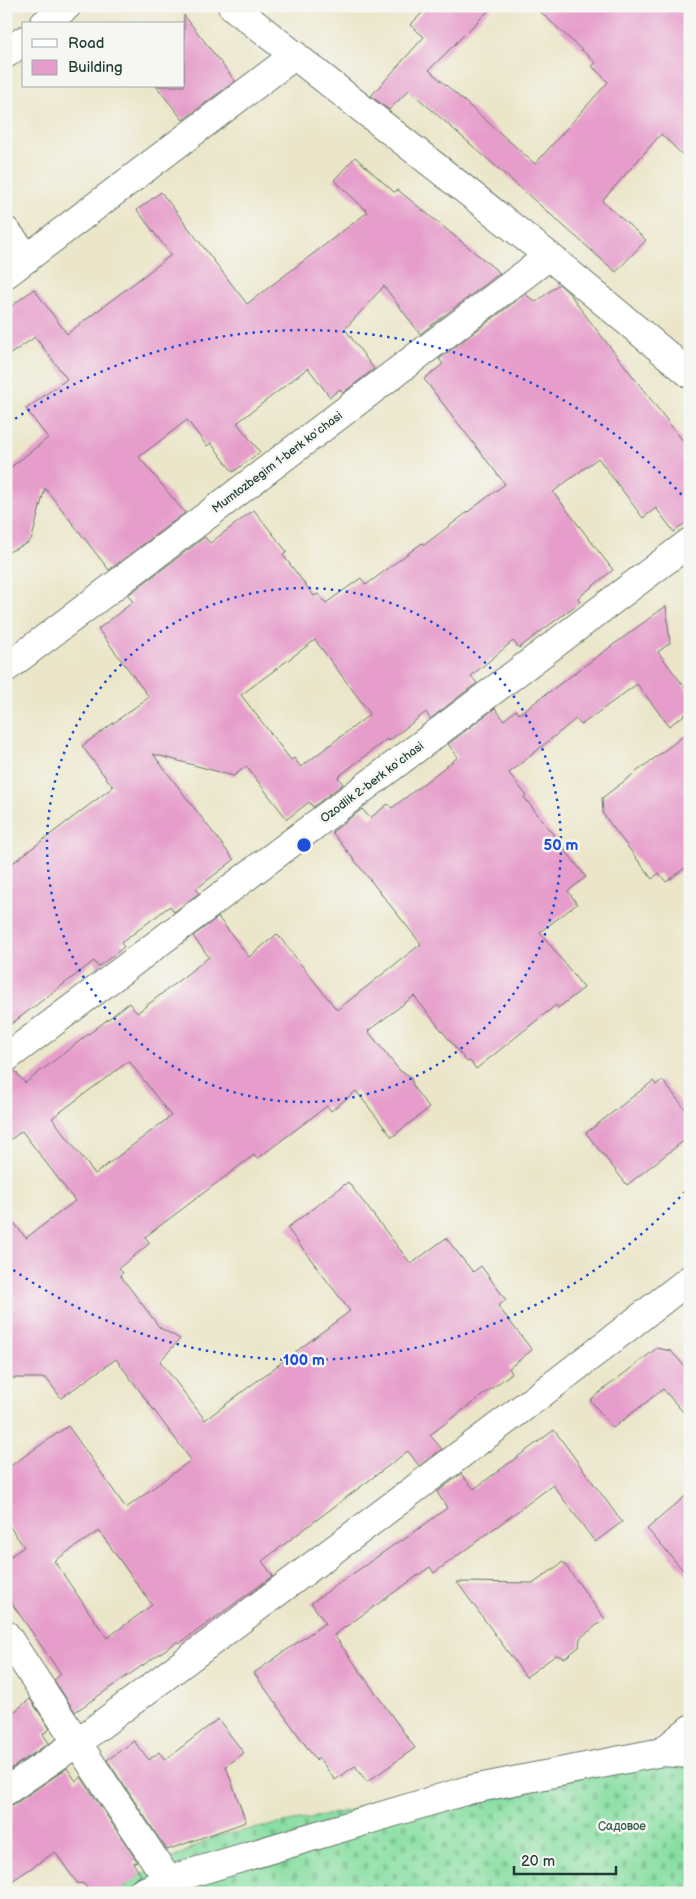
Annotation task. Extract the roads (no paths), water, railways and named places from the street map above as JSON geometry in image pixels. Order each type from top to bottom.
[{"type":"street","points":[[46,22],[66,6]]},
{"type":"street","points":[[232,6],[549,256],[690,374]]},
{"type":"street","points":[[6,54],[22,42]]},
{"type":"street","points":[[6,274],[295,55]]},
{"type":"street","points":[[6,231],[28,258]]},
{"type":"street","name":"Mumtozbegim 1-berk koʻchasi","points":[[6,668],[549,256]]},
{"type":"street","name":"Ozodlik 2-berk koʻchasi","points":[[6,1058],[690,542]]},
{"type":"street","points":[[6,1791],[78,1742],[549,1388],[690,1279]]},
{"type":"street","points":[[6,1634],[168,1880]]},
{"type":"street","points":[[662,1752],[690,1729]]},
{"type":"street","points":[[141,1893],[168,1880],[468,1790],[662,1752],[690,1754]]},
{"type":"park label","name":"Садовое","points":[[622,1826]]}]
